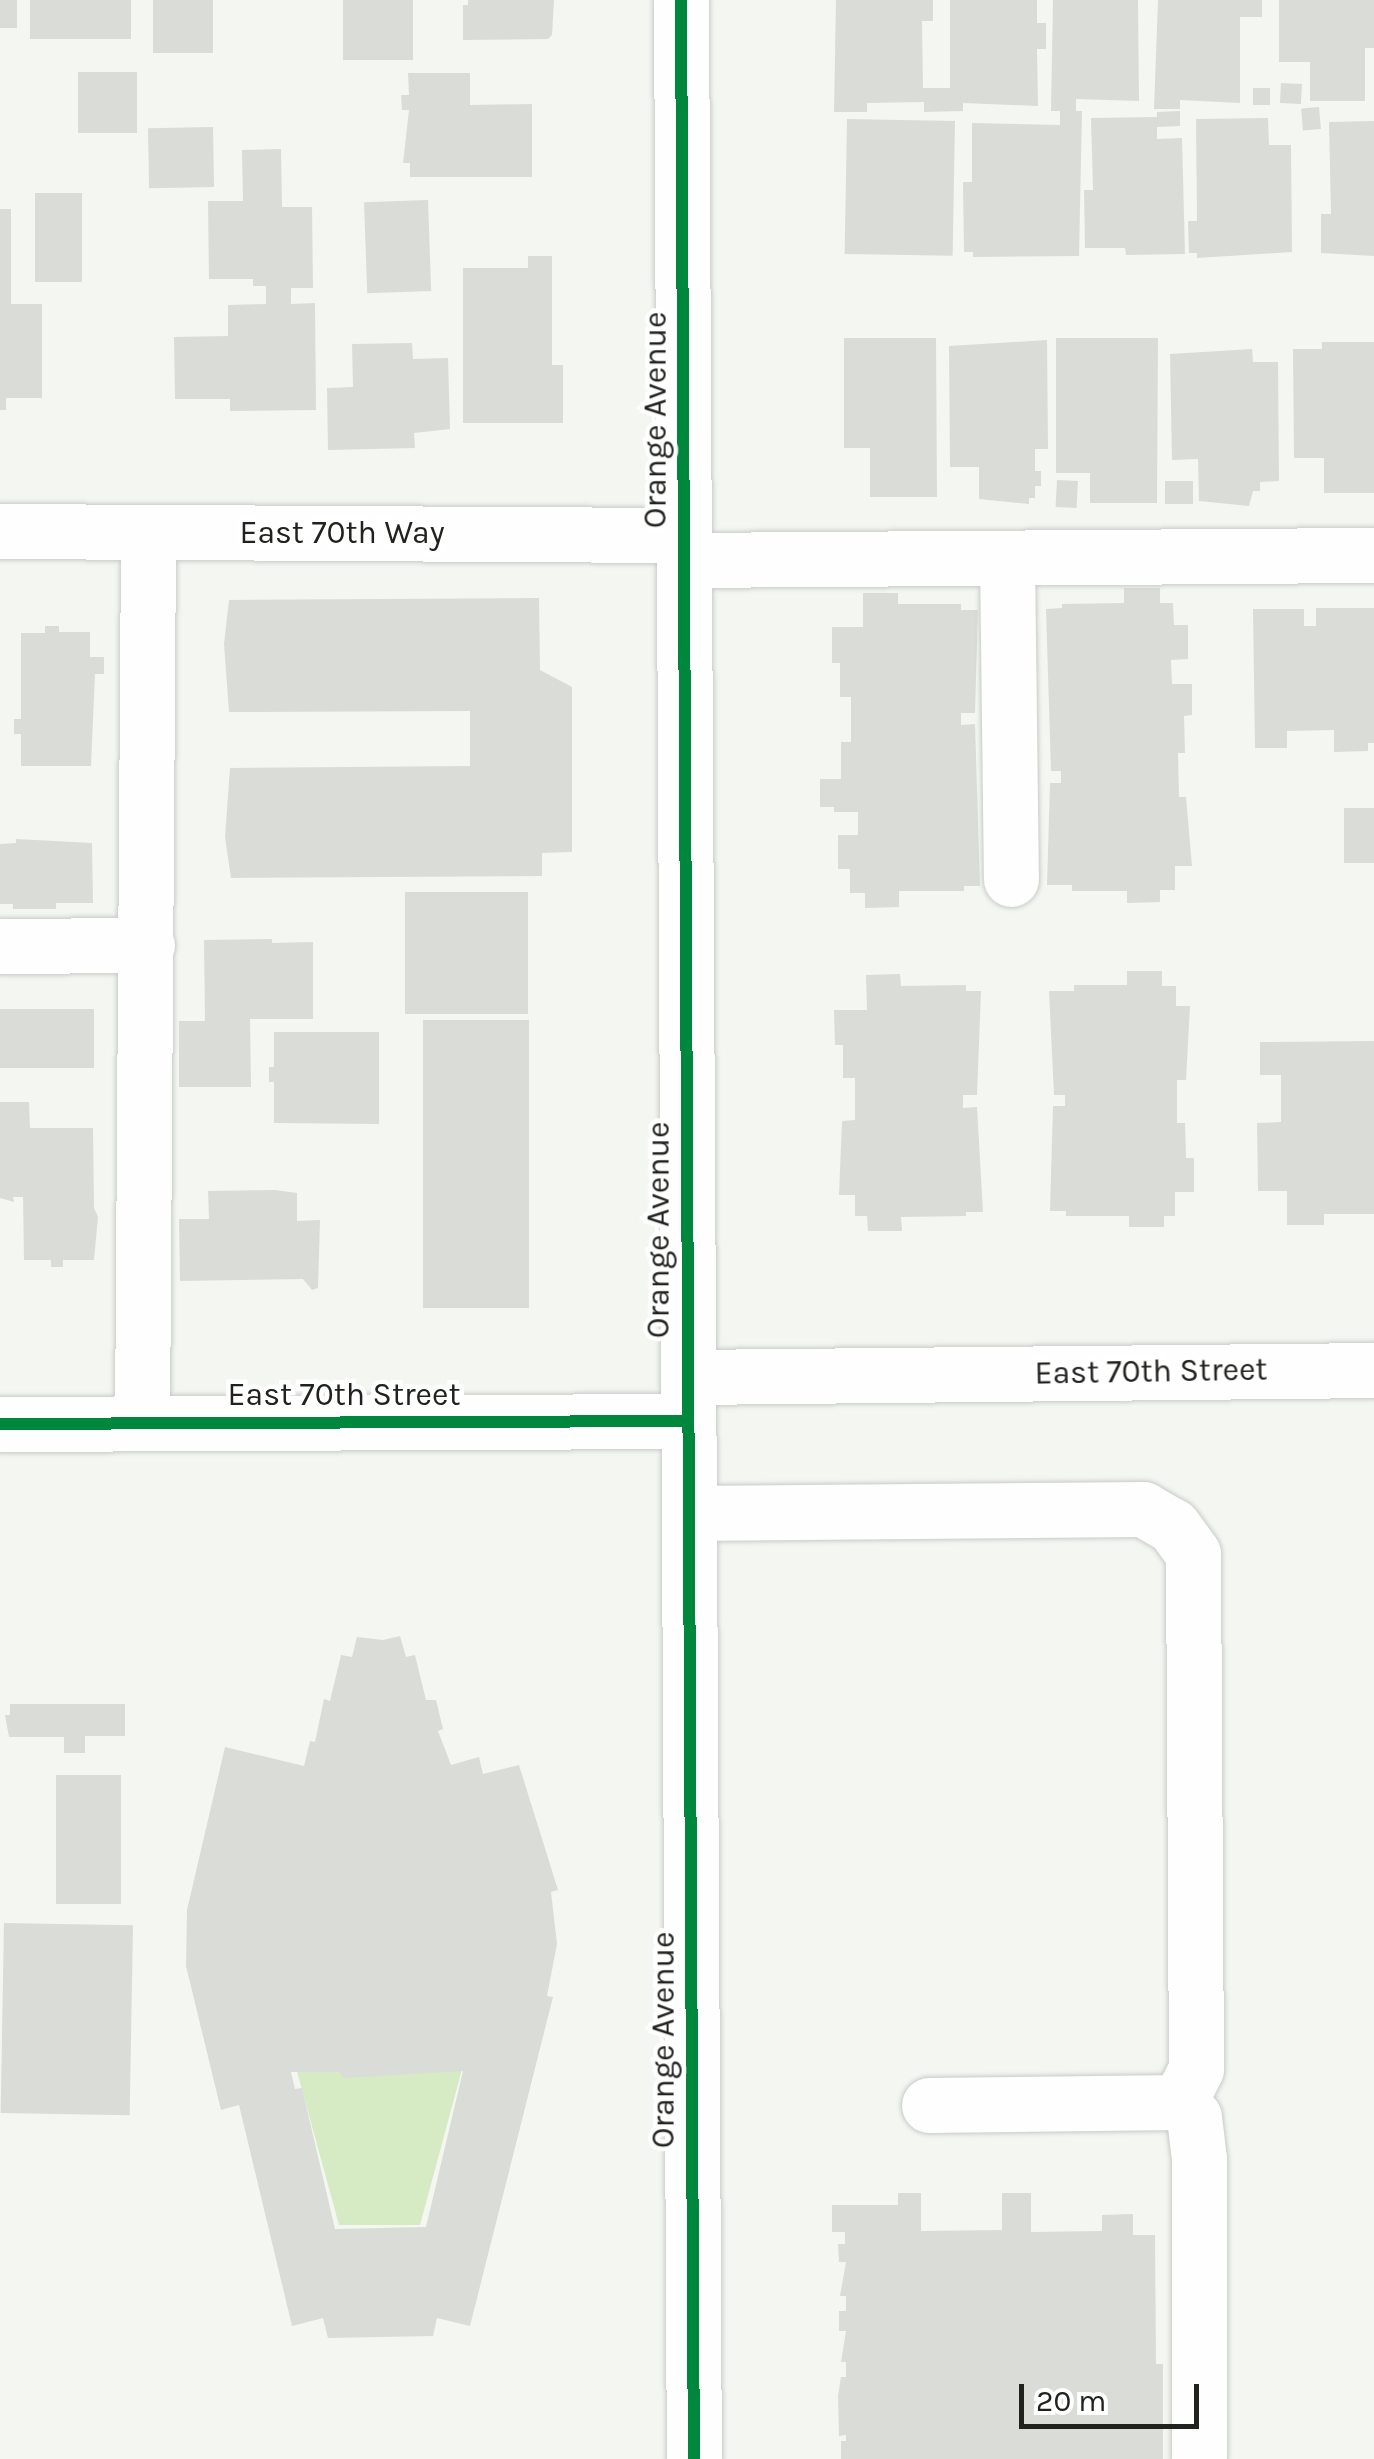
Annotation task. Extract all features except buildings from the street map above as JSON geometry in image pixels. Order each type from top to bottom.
[{"type":"street","name":"Orange Avenue","points":[[682,0],[694,2459]]},
{"type":"street","name":"East 70th Way","points":[[0,531],[1007,558],[1374,555]]},
{"type":"street","points":[[142,1424],[148,532]]},
{"type":"street","points":[[1007,558],[1011,879]]},
{"type":"street","points":[[0,946],[147,945]]},
{"type":"street","name":"East 70th Street","points":[[0,1424],[142,1424],[1374,1370]]},
{"type":"street","points":[[689,1513],[1143,1509],[1172,1526],[1193,1554],[1196,2069],[1179,2102]]},
{"type":"street","points":[[929,2105],[1179,2102],[1194,2117],[1199,2159],[1199,2459]]},
{"type":"green space","points":[[464,2062],[420,2225],[339,2225],[295,2064]]},
{"type":"cycle path","points":[[681,0],[694,2459]]},
{"type":"cycle path","points":[[0,1424],[688,1421]]}]
